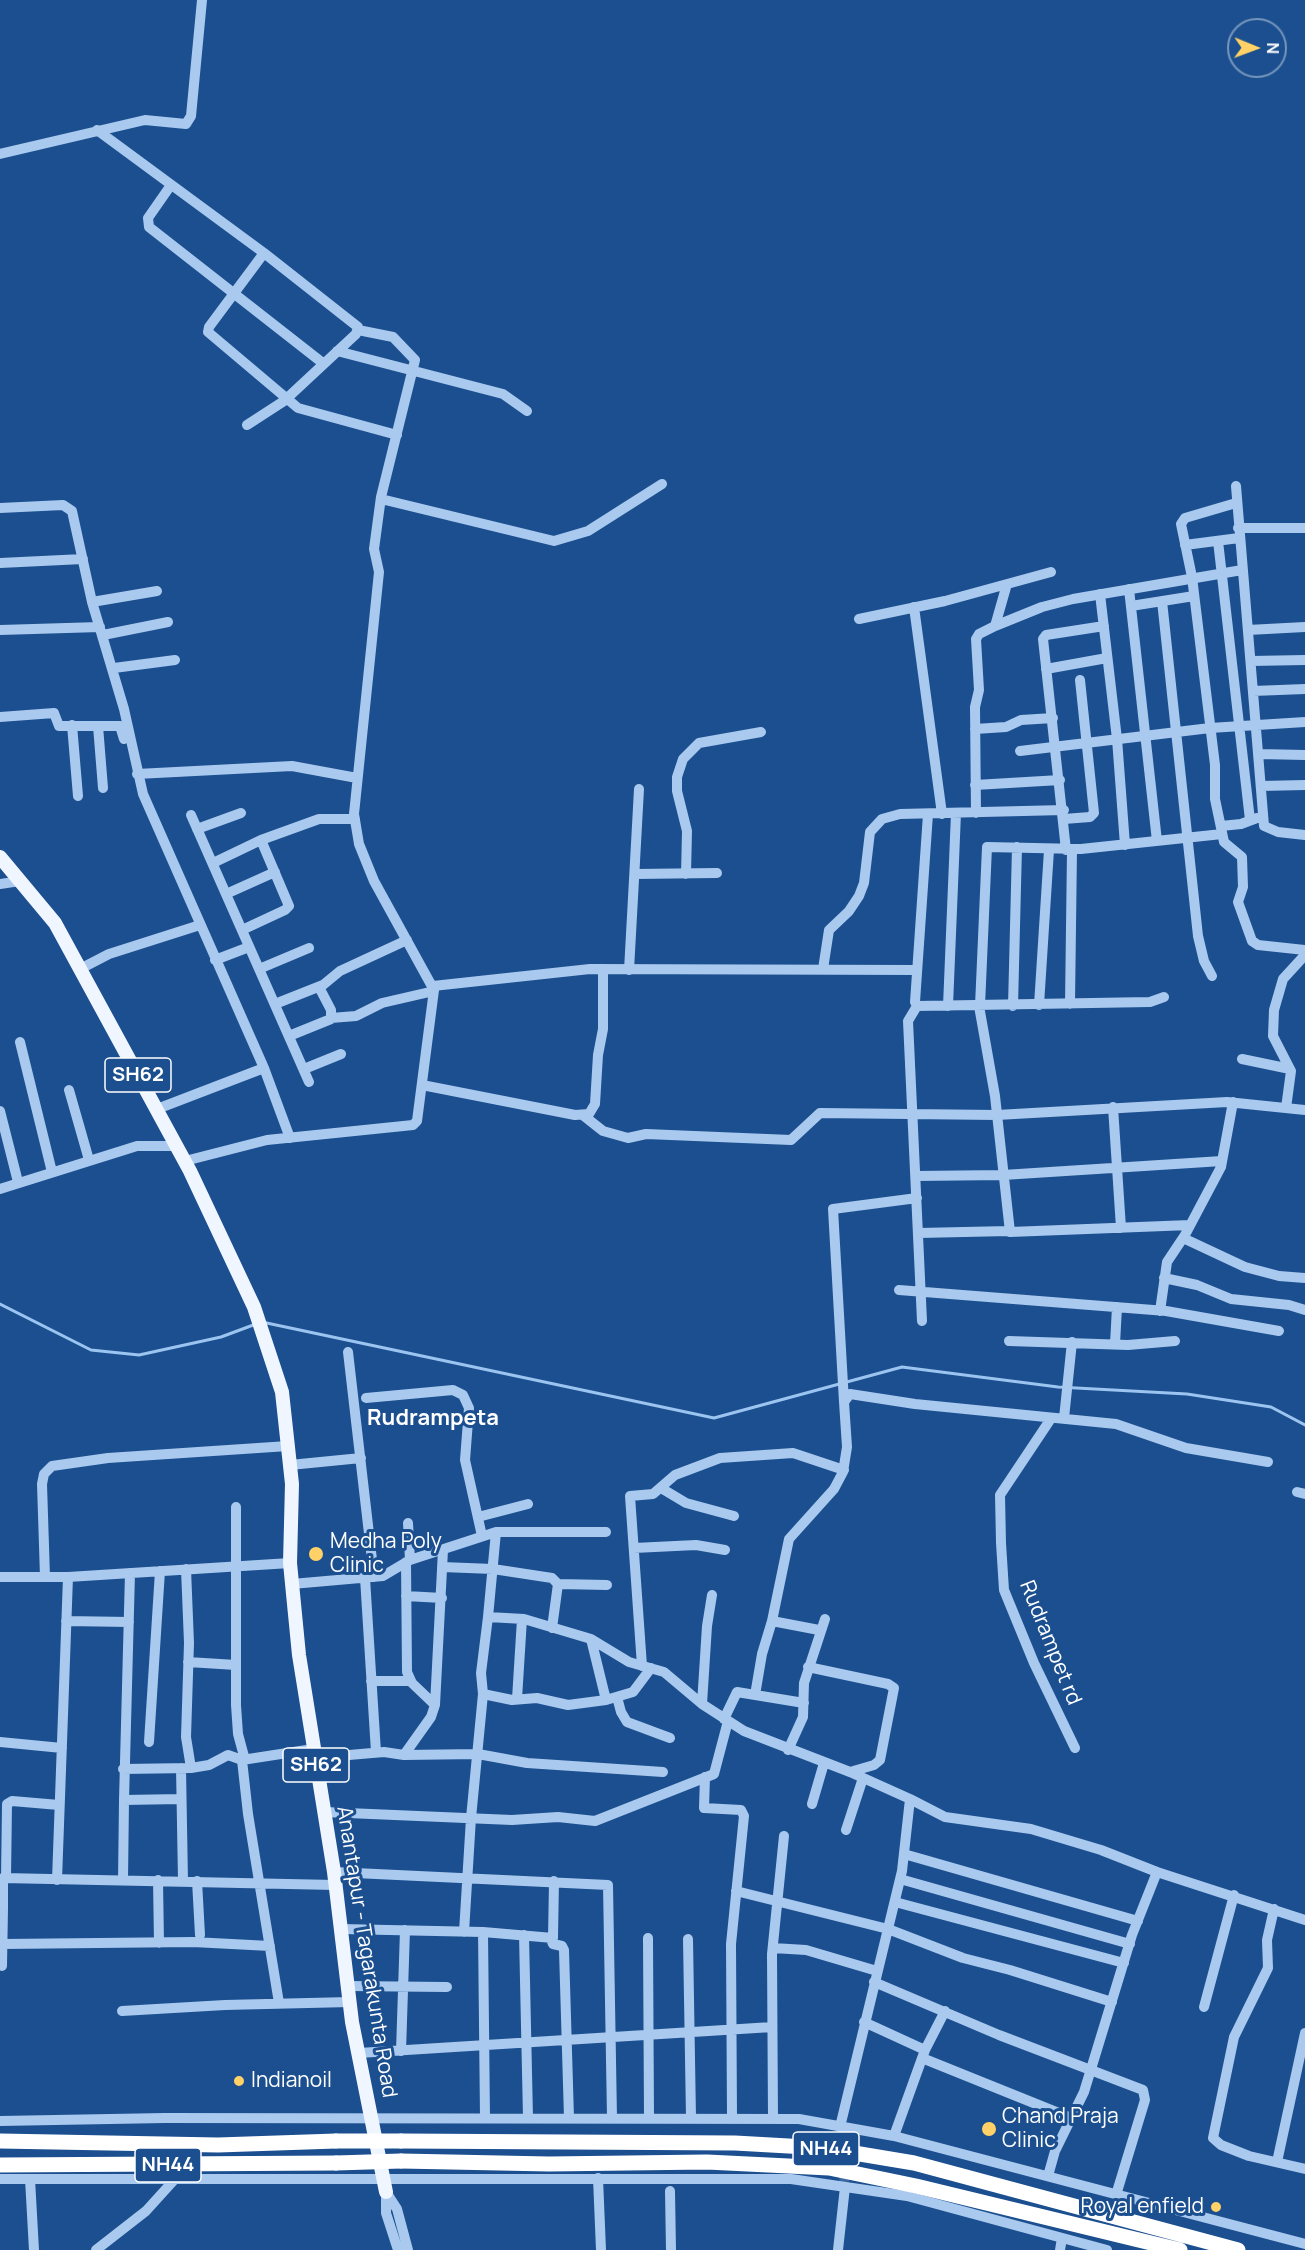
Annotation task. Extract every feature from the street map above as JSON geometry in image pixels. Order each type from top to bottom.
[{"type":"highway","name":"NH44","points":[[0,2141],[218,2145],[336,2141],[735,2143],[824,2148],[914,2163],[1238,2250]]},
{"type":"highway","name":"NH44","points":[[0,2165],[707,2162],[829,2168],[916,2186],[1180,2250]]},
{"type":"main road","name":"Anantapur - Tagarakunta Road","points":[[0,857],[55,923],[177,1146],[254,1307],[282,1392],[292,1484],[290,1563],[299,1655],[334,1879],[350,2002],[384,2185]]},
{"type":"street","points":[[0,154],[145,120],[182,125],[190,120],[202,0]]},
{"type":"street","points":[[97,130],[356,323],[358,330]]},
{"type":"street","points":[[171,185],[148,218],[149,227],[235,292],[324,364]]},
{"type":"street","points":[[264,253],[209,327],[208,332],[302,410],[397,435]]},
{"type":"street","points":[[247,425],[288,398],[358,330]]},
{"type":"street","points":[[184,1161],[267,1140],[416,1124],[434,988],[372,876],[360,844],[355,819],[357,778],[378,577],[374,549],[381,499],[413,370],[414,357],[393,337],[358,330]]},
{"type":"street","points":[[337,351],[503,394],[527,411]]},
{"type":"street","points":[[381,499],[554,541],[588,531],[662,484]]},
{"type":"street","points":[[1236,486],[1238,533],[1264,826],[1268,829],[1305,835]]},
{"type":"street","points":[[1236,503],[1183,519],[1181,527],[1192,577],[1217,780],[1215,798],[1226,844],[1242,857],[1243,887],[1238,902],[1252,941],[1258,945],[1305,950]]},
{"type":"street","points":[[0,508],[69,507],[72,511],[92,602],[114,668],[134,778]]},
{"type":"street","points":[[1185,545],[1218,541],[1238,533],[1305,528]]},
{"type":"street","points":[[1218,541],[1250,820]]},
{"type":"street","points":[[0,563],[83,559]]},
{"type":"street","points":[[976,813],[975,707],[979,693],[976,637],[995,626],[1042,607],[1100,594],[1242,570]]},
{"type":"street","points":[[859,619],[1051,572]]},
{"type":"street","points":[[995,626],[1007,584]]},
{"type":"street","points":[[1129,589],[1147,735],[1157,842]]},
{"type":"street","points":[[92,602],[157,591]]},
{"type":"street","points":[[1100,594],[1117,739],[1125,845]]},
{"type":"street","points":[[1131,606],[1194,596]]},
{"type":"street","points":[[1162,601],[1198,936],[1204,961],[1212,976]]},
{"type":"street","points":[[914,607],[942,814]]},
{"type":"street","points":[[1227,615],[1247,618]]},
{"type":"street","points":[[0,630],[102,631],[168,622]]},
{"type":"street","points":[[1070,1004],[1069,850],[1042,641],[1045,636],[1104,626]]},
{"type":"street","points":[[1248,630],[1305,627]]},
{"type":"street","points":[[1046,669],[1107,658]]},
{"type":"street","points":[[114,668],[176,660]]},
{"type":"street","points":[[1251,661],[1305,660]]},
{"type":"street","points":[[823,969],[829,930],[854,905],[862,890],[872,828],[888,816],[976,813],[1094,816],[1080,680]]},
{"type":"street","points":[[1253,691],[1305,688]]},
{"type":"street","points":[[0,717],[54,713],[58,725],[122,728],[134,778],[264,1068],[290,1138]]},
{"type":"street","points":[[975,729],[1006,727],[1021,720],[1053,718]]},
{"type":"street","points":[[1020,751],[1239,725],[1305,722]]},
{"type":"street","points":[[72,726],[78,796]]},
{"type":"street","points":[[98,726],[103,788]]},
{"type":"street","points":[[686,874],[687,831],[676,791],[677,777],[683,759],[692,747],[710,739],[761,732]]},
{"type":"street","points":[[1259,754],[1305,755]]},
{"type":"street","points":[[134,778],[292,766],[357,778]]},
{"type":"street","points":[[975,785],[1060,780]]},
{"type":"street","points":[[1261,786],[1305,785]]},
{"type":"street","points":[[629,969],[639,789]]},
{"type":"street","points":[[197,829],[241,813]]},
{"type":"street","points":[[948,1006],[956,813]]},
{"type":"street","points":[[191,814],[309,1082]]},
{"type":"street","points":[[922,1321],[908,1021],[917,1006],[917,970],[928,814]]},
{"type":"street","points":[[213,863],[261,840],[324,817],[355,819]]},
{"type":"street","points":[[1009,1231],[997,1115],[980,1006],[986,848],[990,846],[1069,850],[1157,842],[1188,838],[1263,817]]},
{"type":"street","points":[[242,930],[288,908],[261,840]]},
{"type":"street","points":[[1013,1006],[1017,847]]},
{"type":"street","points":[[1040,1005],[1049,850]]},
{"type":"street","points":[[226,894],[275,872]]},
{"type":"street","points":[[635,874],[717,873]]},
{"type":"street","points":[[0,884],[20,881]]},
{"type":"street","points":[[80,969],[109,954],[200,925]]},
{"type":"street","points":[[275,1004],[319,987],[340,971],[407,940]]},
{"type":"street","points":[[215,960],[249,947]]},
{"type":"street","points":[[259,969],[309,948]]},
{"type":"street","points":[[1286,1108],[1292,1076],[1273,1036],[1274,1010],[1283,979],[1305,955]]},
{"type":"street","points":[[289,1036],[332,1018],[356,1016],[382,1003],[434,988],[603,969],[917,970]]},
{"type":"street","points":[[584,1116],[593,1110],[597,1096],[598,1055],[604,1010],[603,969]]},
{"type":"street","points":[[319,987],[331,1010],[332,1018]]},
{"type":"street","points":[[917,1006],[1150,1002],[1164,997]]},
{"type":"street","points":[[20,1042],[52,1172]]},
{"type":"street","points":[[304,1069],[342,1054]]},
{"type":"street","points":[[1242,1059],[1290,1069]]},
{"type":"street","points":[[157,1109],[264,1068]]},
{"type":"street","points":[[422,1085],[584,1116],[603,1131],[628,1138],[646,1134],[791,1140],[820,1113],[997,1115],[1233,1102],[1305,1110]]},
{"type":"street","points":[[69,1090],[90,1160]]},
{"type":"street","points":[[1160,1311],[1167,1262],[1183,1238],[1222,1161],[1233,1102]]},
{"type":"street","points":[[1113,1107],[1121,1228]]},
{"type":"street","points":[[0,1111],[18,1182]]},
{"type":"street","points":[[0,1189],[137,1146],[177,1146]]},
{"type":"street","points":[[916,1176],[1004,1175],[1222,1161]]},
{"type":"street","points":[[755,1695],[762,1654],[772,1621],[789,1539],[830,1494],[844,1470],[847,1446],[832,1209],[917,1198]]},
{"type":"street","points":[[919,1233],[1009,1231],[1012,1233],[1190,1225]]},
{"type":"street","points":[[1183,1238],[1245,1267],[1286,1277],[1305,1278]]},
{"type":"street","points":[[1164,1278],[1198,1286],[1231,1299],[1289,1305],[1305,1310]]},
{"type":"street","points":[[899,1290],[1160,1311],[1279,1331]]},
{"type":"street","points":[[1115,1344],[1117,1307]]},
{"type":"street","points":[[1009,1341],[1115,1344],[1175,1341]]},
{"type":"street","points":[[1064,1418],[1072,1342]]},
{"type":"street","points":[[348,1352],[361,1458],[370,1578],[371,1681],[376,1752]]},
{"type":"street","points":[[366,1398],[453,1390],[463,1395],[469,1408],[465,1460],[482,1536]]},
{"type":"street","points":[[844,1402],[846,1397],[853,1394],[915,1404],[1116,1425],[1186,1448],[1268,1462]]},
{"type":"street","name":"Rudrampet rd","points":[[1050,1420],[1000,1495],[1000,1543],[1004,1590],[1034,1663],[1075,1748]]},
{"type":"street","points":[[45,1577],[42,1484],[44,1474],[52,1466],[108,1458],[288,1446]]},
{"type":"street","points":[[483,1694],[518,1699],[537,1698],[568,1705],[611,1699],[633,1692],[647,1667],[630,1497],[652,1494],[675,1475],[720,1458],[793,1453],[844,1470]]},
{"type":"street","points":[[290,1465],[361,1458]]},
{"type":"street","points":[[661,1488],[686,1503],[734,1516]]},
{"type":"street","points":[[478,1517],[528,1504]]},
{"type":"street","points":[[236,1507],[237,1729],[244,1760],[248,1815],[279,2003]]},
{"type":"street","points":[[408,1523],[406,1667],[411,1681],[435,1705]]},
{"type":"street","points":[[292,1584],[387,1575],[408,1561],[496,1532],[606,1532]]},
{"type":"street","points":[[464,1932],[466,1880],[483,1694],[482,1673],[496,1532]]},
{"type":"street","points":[[634,1548],[696,1545],[725,1550]]},
{"type":"street","points":[[404,1755],[431,1717],[435,1705],[443,1550]]},
{"type":"street","points":[[0,1577],[68,1577],[290,1563]]},
{"type":"street","points":[[442,1567],[493,1569],[552,1578],[558,1584],[607,1585]]},
{"type":"street","points":[[183,1881],[181,1799],[186,1768],[188,1662],[186,1569]]},
{"type":"street","points":[[149,1742],[160,1571]]},
{"type":"street","points":[[123,1880],[123,1770],[130,1573]]},
{"type":"street","points":[[57,1880],[68,1577]]},
{"type":"street","points":[[552,1628],[558,1584]]},
{"type":"street","points":[[702,1704],[707,1626],[712,1595]]},
{"type":"street","points":[[406,1596],[441,1598]]},
{"type":"street","points":[[488,1617],[522,1619],[591,1639],[629,1662],[664,1672],[702,1704],[744,1731],[788,1750],[850,1772],[945,1817],[1031,1829],[1101,1850],[1157,1872],[1234,1895],[1305,1920]]},
{"type":"street","points":[[518,1699],[522,1619]]},
{"type":"street","points":[[788,1750],[804,1717],[804,1683],[819,1630],[825,1619]]},
{"type":"street","points":[[66,1621],[129,1622]]},
{"type":"street","points":[[772,1621],[819,1630]]},
{"type":"street","points":[[591,1639],[611,1699],[627,1722],[670,1738]]},
{"type":"street","points":[[188,1662],[236,1665]]},
{"type":"street","points":[[808,1667],[888,1684],[894,1688],[880,1760],[874,1765],[850,1772]]},
{"type":"street","points":[[371,1681],[411,1681]]},
{"type":"street","points":[[324,1812],[471,1818],[558,1817],[596,1821],[714,1774],[726,1720],[736,1693],[804,1703]]},
{"type":"street","points":[[0,1742],[62,1748]]},
{"type":"street","points":[[123,1770],[209,1765],[228,1755],[244,1760],[376,1752],[404,1755],[477,1754],[527,1763],[663,1772]]},
{"type":"street","points":[[812,1804],[824,1763]]},
{"type":"street","points":[[705,1777],[704,1808],[741,1810],[744,1814],[730,1944],[732,2118]]},
{"type":"street","points":[[846,1830],[863,1778]]},
{"type":"street","points":[[124,1800],[181,1799]]},
{"type":"street","points":[[840,2127],[900,1879],[910,1799]]},
{"type":"street","points":[[2,1966],[3,1878],[6,1878],[8,1804],[12,1801],[59,1805]]},
{"type":"street","points":[[773,2119],[773,1948],[776,1899],[784,1836]]},
{"type":"street","points":[[904,1854],[1138,1921]]},
{"type":"street","points":[[1048,2176],[1055,2151],[1091,2071],[1130,1944],[1157,1872]]},
{"type":"street","points":[[6,1878],[260,1884],[334,1879],[554,1881],[608,1885],[612,2118]]},
{"type":"street","points":[[900,1879],[1130,1944]]},
{"type":"street","points":[[158,1880],[159,1943]]},
{"type":"street","points":[[197,1881],[200,1935]]},
{"type":"street","points":[[341,1929],[483,1932],[553,1938],[554,1881]]},
{"type":"street","points":[[736,1891],[776,1899],[888,1929],[963,1958],[1010,1970],[1112,2002]]},
{"type":"street","points":[[1204,2007],[1234,1895]]},
{"type":"street","points":[[895,1902],[1124,1963]]},
{"type":"street","points":[[1274,1909],[1267,1940],[1268,1968],[1234,2037],[1213,2135],[1221,2145],[1305,2169]]},
{"type":"street","points":[[401,2051],[405,1930]]},
{"type":"street","points":[[483,1932],[485,2118]]},
{"type":"street","points":[[524,1935],[528,2118]]},
{"type":"street","points":[[550,1937],[553,1944],[561,1946],[564,1950],[569,2118]]},
{"type":"street","points":[[648,1938],[649,2118]]},
{"type":"street","points":[[688,1939],[691,2118]]},
{"type":"street","points":[[3,1944],[159,1943],[270,1946]]},
{"type":"street","points":[[773,1948],[806,1950],[876,1977],[945,2010],[1091,2071],[1141,2089],[1145,2094],[1116,2195]]},
{"type":"street","points":[[348,1986],[447,1987]]},
{"type":"street","points":[[122,2011],[279,2003],[350,2002]]},
{"type":"street","points":[[894,2136],[923,2054],[945,2010]]},
{"type":"street","points":[[864,2022],[923,2054],[1071,2118]]},
{"type":"street","points":[[359,2053],[484,2047],[772,2027]]},
{"type":"street","points":[[1277,2162],[1305,2033]]},
{"type":"street","points":[[0,2121],[165,2118],[799,2119],[894,2136],[1305,2244]]},
{"type":"street","points":[[598,2178],[601,2250]]},
{"type":"street","points":[[0,2179],[175,2179],[384,2185],[598,2178],[791,2179],[907,2196],[1107,2250]]},
{"type":"street","points":[[30,2179],[34,2250]]},
{"type":"street","points":[[96,2250],[146,2211],[175,2179]]},
{"type":"street","points":[[384,2185],[386,2213],[399,2250]]},
{"type":"street","points":[[838,2250],[845,2187]]},
{"type":"street","points":[[670,2191],[671,2250]]},
{"type":"street","points":[[1060,2250],[1062,2238]]},
{"type":"waterway","points":[[0,1304],[91,1350],[139,1355],[221,1337],[256,1324]]},
{"type":"waterway","points":[[262,1322],[714,1418],[902,1367],[1058,1387],[1187,1394],[1271,1407],[1305,1425]]},
{"type":"tunnel","points":[[840,2127],[845,2187]]},
{"type":"place","name":"Medha Poly Clinic","points":[[316,1554]]},
{"type":"place","name":"Indianoil","points":[[239,2081]]},
{"type":"place","name":"Chand Praja Clinic","points":[[989,2129]]},
{"type":"place","name":"Royal enfield","points":[[1216,2207]]},
{"type":"district","name":"Rudrampeta","points":[[433,1419]]}]
